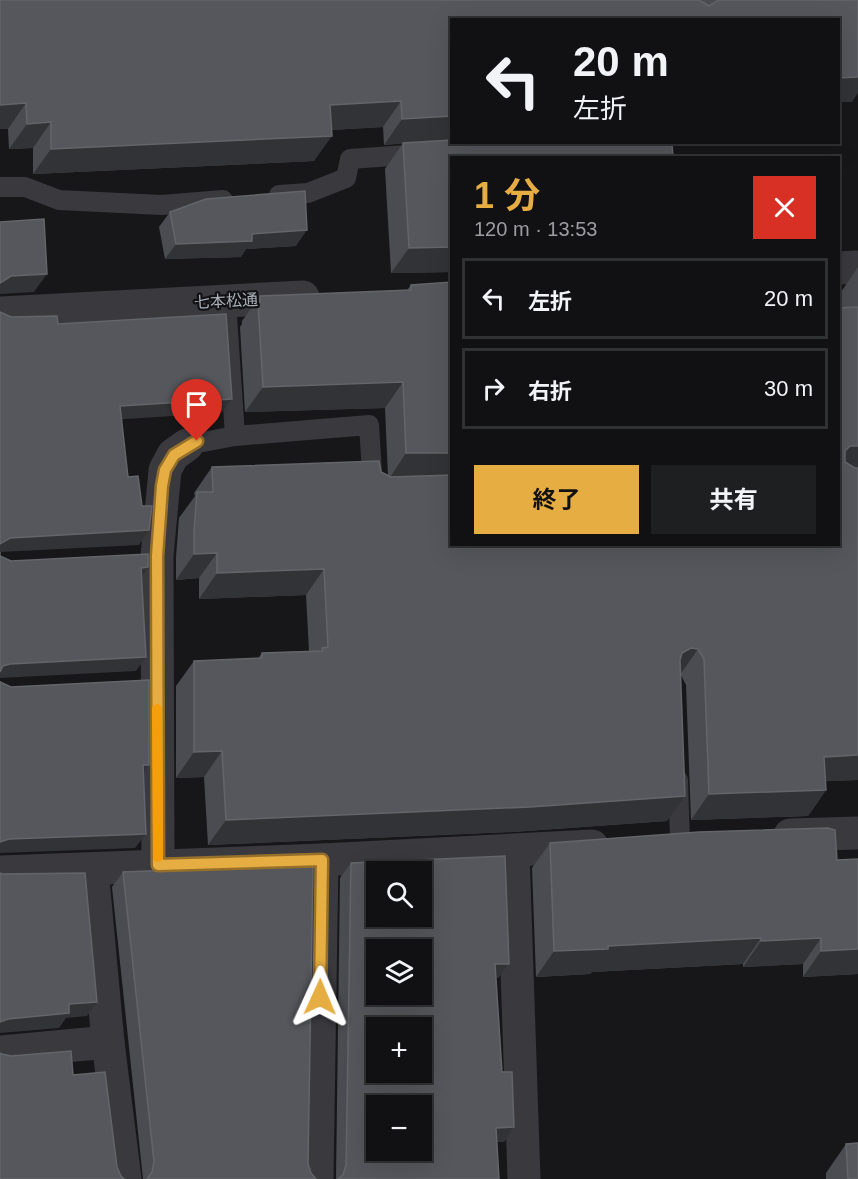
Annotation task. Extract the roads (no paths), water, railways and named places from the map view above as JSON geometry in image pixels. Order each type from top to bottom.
[{"type":"street","points":[[840,268],[858,267]]},
{"type":"street","name":"七本松通","points":[[0,313],[333,295]]},
{"type":"street","points":[[158,865],[145,683],[146,556],[165,470],[174,455],[187,446]]},
{"type":"street","points":[[763,836],[858,833]]},
{"type":"street","points":[[0,872],[513,851],[716,838]]},
{"type":"street","points":[[513,851],[524,1179]]},
{"type":"street","points":[[317,1179],[322,860]]},
{"type":"street","points":[[92,869],[108,1042],[125,1179]]},
{"type":"street","points":[[0,1052],[108,1042]]},
{"type":"lane","points":[[263,196],[308,193],[346,178],[350,159],[442,153]]},
{"type":"lane","points":[[0,187],[25,187],[59,200],[161,205],[240,198]]},
{"type":"lane","points":[[226,301],[235,436]]},
{"type":"lane","points":[[187,446],[235,436],[369,425],[373,491],[396,490]]},
{"type":"lane","points":[[677,756],[680,839]]}]
